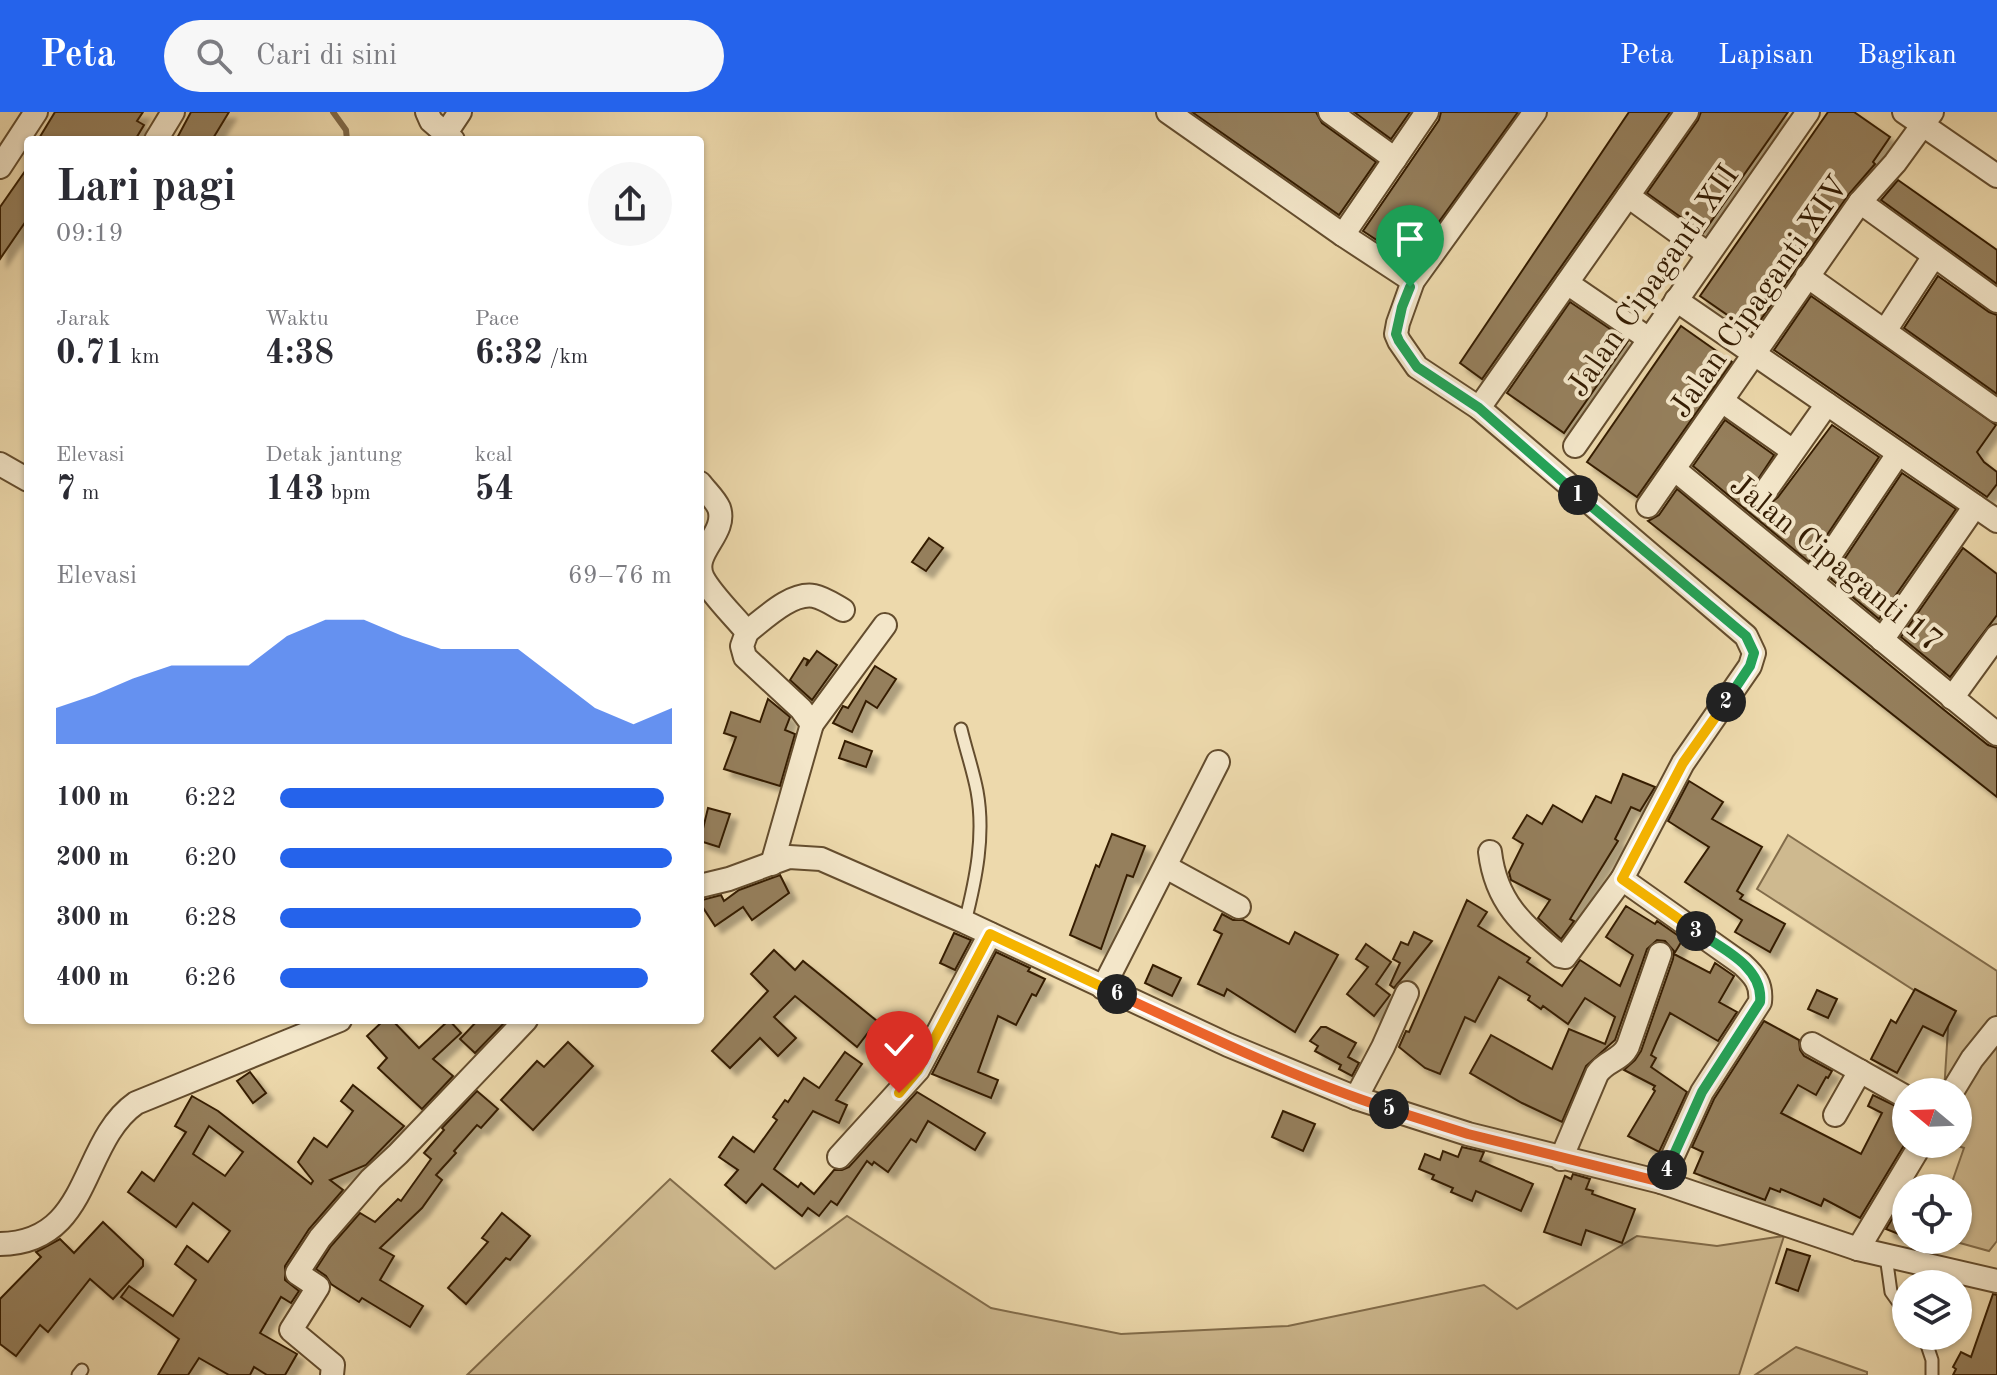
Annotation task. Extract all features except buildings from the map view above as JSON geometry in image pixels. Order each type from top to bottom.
[{"type":"street","points":[[0,167],[36,112]]},
{"type":"street","points":[[158,136],[173,112]]},
{"type":"street","points":[[427,112],[431,121],[449,136],[460,112]]},
{"type":"street","points":[[1168,112],[1413,281]]},
{"type":"street","points":[[1330,112],[1395,159]]},
{"type":"street","points":[[1343,235],[1427,112]]},
{"type":"street","points":[[1490,852],[1492,869],[1520,922],[1562,957],[1567,955],[1622,879],[1683,763],[1750,666],[1754,653],[1746,636],[1479,408],[1423,372],[1396,334],[1413,281],[1535,112]]},
{"type":"street","points":[[1479,408],[1687,112]]},
{"type":"street","name":"Jalan Cipaganti XII","points":[[1575,446],[1808,112]]},
{"type":"street","points":[[1904,112],[1928,119],[1997,176]]},
{"type":"street","name":"Jalan Cipaganti XIV","points":[[1648,506],[1860,202],[1928,119]]},
{"type":"street","points":[[1628,196],[1708,254]]},
{"type":"street","points":[[1860,202],[1997,301]]},
{"type":"street","points":[[1885,331],[1934,256]]},
{"type":"street","points":[[1807,276],[1997,411]]},
{"type":"street","points":[[1567,283],[1649,339]]},
{"type":"street","points":[[1676,300],[1997,521]]},
{"type":"street","points":[[1722,401],[1793,451]]},
{"type":"street","points":[[1767,489],[1827,404]]},
{"type":"street","points":[[1812,582],[1898,454]]},
{"type":"street","points":[[0,464],[24,478]]},
{"type":"street","name":"Jalan Cipaganti 17","points":[[1674,469],[1997,734]]},
{"type":"street","points":[[704,488],[717,504],[721,516],[719,529],[704,554]]},
{"type":"street","points":[[1882,640],[1975,506]]},
{"type":"street","points":[[704,579],[747,632]]},
{"type":"street","points":[[812,724],[801,709],[745,657],[742,646],[747,632],[781,607],[805,596],[814,596],[843,610]]},
{"type":"street","points":[[772,864],[812,724],[885,625]]},
{"type":"street","points":[[1952,698],[1997,636]]},
{"type":"street","points":[[1103,988],[1218,762]]},
{"type":"street","points":[[704,885],[789,857],[821,859],[965,922],[1228,1045],[1356,1098],[1468,1134],[1661,1182],[1858,1249],[1997,1281]]},
{"type":"street","points":[[1166,867],[1239,907]]},
{"type":"street","points":[[1622,879],[1742,964],[1758,979],[1761,990],[1760,1002],[1702,1092],[1661,1182]]},
{"type":"street","points":[[839,1157],[918,1070],[990,934]]},
{"type":"street","points":[[1561,1159],[1597,1074],[1606,1063],[1621,1057],[1628,1046],[1660,954]]},
{"type":"street","points":[[1356,1098],[1407,993]]},
{"type":"street","points":[[0,1244],[30,1239],[48,1230],[68,1213],[118,1118],[136,1103],[330,1024]]},
{"type":"street","points":[[332,1375],[333,1365],[291,1330],[318,1287],[297,1273],[320,1238],[371,1179],[522,1024]]},
{"type":"street","points":[[1960,1078],[1997,1028]]},
{"type":"street","points":[[1812,1044],[1892,1089]]},
{"type":"street","points":[[1835,1115],[1860,1071]]},
{"type":"street","points":[[1858,1249],[1913,1158]]},
{"type":"lane","points":[[961,729],[980,814],[975,885],[965,922]]},
{"type":"lane","points":[[1886,1256],[1892,1293]]},
{"type":"lane","points":[[1929,1350],[1932,1375]]},
{"type":"shaded area","points":[[1788,835],[1997,971],[1997,1241],[1989,1251],[1972,1246],[1972,1174],[1955,1174],[1960,1158],[1972,1158],[1972,1078],[1945,1078],[1949,1013],[1757,889]]},
{"type":"shaded area","points":[[670,1179],[775,1269],[847,1216],[991,1308],[1121,1334],[1288,1326],[1484,1285],[1517,1309],[1637,1236],[1717,1246],[1784,1236],[1739,1375],[467,1375]]},
{"type":"shaded area","points":[[1796,1347],[1867,1372],[1867,1375],[1755,1375]]},
{"type":"waterway","points":[[333,112],[346,130],[347,136]]},
{"type":"route","points":[[899,1093],[918,1070],[990,934],[1228,1045],[1356,1098],[1468,1134],[1661,1182],[1702,1092],[1760,1002],[1761,990],[1758,979],[1742,964],[1622,879],[1683,763],[1750,666],[1754,653],[1746,636],[1479,408],[1417,367],[1396,334],[1410,287]]}]
